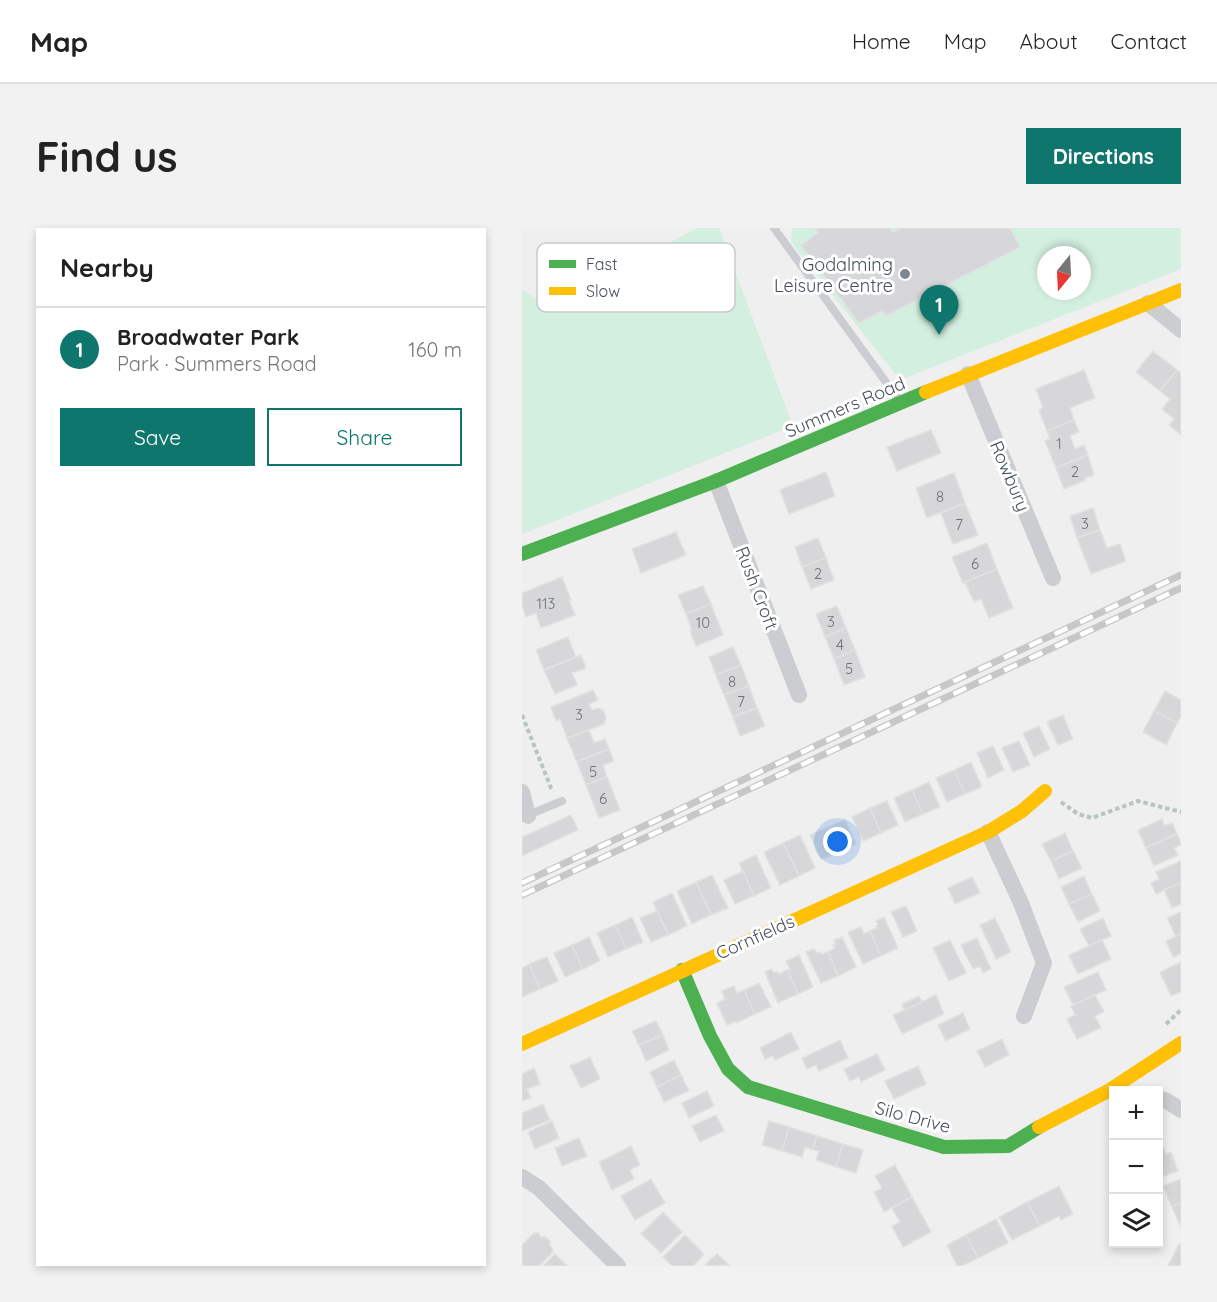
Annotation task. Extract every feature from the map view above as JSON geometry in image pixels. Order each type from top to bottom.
[{"type":"street","name":"Summers Road","points":[[522,554],[716,481],[968,374],[1181,290]]},
{"type":"street","points":[[1148,303],[1181,330]]},
{"type":"street","name":"Rowbury","points":[[968,374],[1053,578]]},
{"type":"street","name":"Rush Croft","points":[[716,481],[799,694]]},
{"type":"street","name":"Cornfields","points":[[522,1044],[988,832],[1022,811],[1045,791]]},
{"type":"street","points":[[522,792],[525,817]]},
{"type":"street","points":[[988,832],[1021,903],[1044,963],[1024,1016]]},
{"type":"street","name":"Silo Drive","points":[[682,970],[710,1036],[728,1069],[748,1087],[944,1147],[1008,1146],[1041,1126],[1109,1094]]},
{"type":"street","name":"Silo Drive","points":[[1122,1086],[1181,1044]]},
{"type":"street","points":[[1163,1100],[1181,1110]]},
{"type":"street","points":[[522,1177],[538,1188],[618,1266]]},
{"type":"lane","points":[[774,228],[901,403]]},
{"type":"lane","points":[[525,817],[562,801]]},
{"type":"path","points":[[522,715],[551,788],[562,801]]},
{"type":"path","points":[[1045,791],[1078,814],[1092,818],[1138,801],[1181,812]]},
{"type":"green space","points":[[697,228],[719,228],[725,243],[669,243]]},
{"type":"green space","points":[[792,228],[1181,228],[1181,269],[900,380],[791,242]]},
{"type":"green space","points":[[735,271],[793,426],[522,534],[522,289],[537,297],[537,312],[735,312]]},
{"type":"building","points":[[815,228],[890,228],[893,232],[901,228],[1010,228],[1020,247],[886,316],[882,311],[859,323],[801,245],[818,233]]},
{"type":"building","points":[[1153,351],[1177,370],[1160,391],[1136,372]]},
{"type":"building","points":[[1084,370],[1095,398],[1070,408],[1074,420],[1047,431],[1039,410],[1043,408],[1036,389]]},
{"type":"building","points":[[1177,370],[1181,373],[1181,435],[1169,425],[1174,419],[1162,409],[1170,399],[1160,391]]},
{"type":"building","points":[[1074,420],[1079,432],[1070,436],[1075,449],[1084,445],[1088,455],[1056,468],[1045,441],[1050,439],[1047,431]]},
{"type":"building","points":[[931,430],[941,453],[897,471],[887,447]]},
{"type":"building","points":[[1088,455],[1094,475],[1064,489],[1056,468]]},
{"type":"building","points":[[826,472],[835,496],[789,514],[780,490]]},
{"type":"building","points":[[954,473],[965,503],[927,518],[916,488]]},
{"type":"building","points":[[965,503],[978,535],[953,544],[941,513]]},
{"type":"building","points":[[1093,508],[1100,530],[1077,538],[1070,516]]},
{"type":"building","points":[[1100,530],[1107,548],[1120,544],[1126,561],[1091,574],[1077,538]]},
{"type":"building","points":[[676,532],[686,555],[641,573],[632,549]]},
{"type":"building","points":[[818,538],[826,558],[802,567],[795,547]]},
{"type":"building","points":[[987,543],[997,569],[963,583],[952,557]]},
{"type":"building","points":[[826,558],[834,580],[811,589],[802,567]]},
{"type":"building","points":[[997,569],[1013,608],[989,618],[981,599],[974,602],[965,582]]},
{"type":"building","points":[[562,577],[575,615],[541,628],[536,613],[526,617],[522,606],[522,593]]},
{"type":"building","points":[[703,586],[711,604],[686,614],[678,595]]},
{"type":"building","points":[[711,604],[723,635],[696,646],[686,614]]},
{"type":"building","points":[[837,606],[846,628],[825,637],[816,614]]},
{"type":"building","points":[[846,628],[855,650],[834,659],[825,637]]},
{"type":"building","points":[[568,637],[576,657],[544,670],[536,650]]},
{"type":"building","points":[[733,647],[741,665],[716,675],[709,657]]},
{"type":"building","points":[[855,650],[865,677],[844,685],[834,659]]},
{"type":"building","points":[[581,655],[586,668],[572,673],[577,685],[555,694],[544,670]]},
{"type":"building","points":[[741,665],[749,686],[724,695],[716,675]]},
{"type":"building","points":[[749,686],[757,708],[733,717],[724,695]]},
{"type":"building","points":[[593,690],[598,700],[589,704],[592,710],[598,708],[603,710],[606,717],[604,724],[567,738],[560,719],[556,721],[551,707]]},
{"type":"building","points":[[1165,691],[1181,700],[1181,716],[1177,723],[1154,711]]},
{"type":"building","points":[[757,708],[765,726],[740,736],[733,717]]},
{"type":"building","points":[[1154,711],[1177,723],[1166,745],[1143,732]]},
{"type":"building","points":[[1063,715],[1073,739],[1058,745],[1047,722]]},
{"type":"building","points":[[1039,726],[1050,749],[1034,757],[1023,733]]},
{"type":"building","points":[[589,730],[594,743],[605,739],[609,749],[577,762],[567,738]]},
{"type":"building","points":[[1019,741],[1030,765],[1013,772],[1002,748]]},
{"type":"building","points":[[993,746],[1004,770],[988,778],[977,753]]},
{"type":"building","points":[[609,749],[614,761],[603,765],[607,777],[586,785],[577,762]]},
{"type":"building","points":[[971,762],[982,787],[965,794],[954,770]]},
{"type":"building","points":[[954,770],[965,794],[947,802],[936,778]]},
{"type":"building","points":[[607,777],[620,810],[599,818],[586,785]]},
{"type":"building","points":[[929,782],[940,807],[923,814],[912,790]]},
{"type":"building","points":[[912,790],[923,814],[905,822],[894,798]]},
{"type":"building","points":[[887,801],[898,825],[881,833],[870,808]]},
{"type":"building","points":[[870,808],[881,833],[863,841],[852,817]]},
{"type":"building","points":[[571,815],[578,830],[522,856],[522,837]]},
{"type":"building","points":[[1162,819],[1164,826],[1172,823],[1177,834],[1146,848],[1138,830]]},
{"type":"building","points":[[845,820],[856,844],[839,852],[828,827]]},
{"type":"building","points":[[828,827],[839,852],[821,859],[810,835]]},
{"type":"building","points":[[1065,833],[1073,851],[1051,861],[1042,844]]},
{"type":"building","points":[[1177,834],[1181,845],[1174,848],[1178,855],[1154,866],[1146,848]]},
{"type":"building","points":[[800,835],[815,868],[799,876],[783,843]]},
{"type":"building","points":[[783,843],[799,876],[780,885],[764,852]]},
{"type":"building","points":[[1073,851],[1082,868],[1059,879],[1051,861]]},
{"type":"building","points":[[756,855],[771,888],[754,896],[739,863]]},
{"type":"building","points":[[1181,861],[1181,883],[1156,894],[1151,883],[1159,879],[1156,872]]},
{"type":"building","points":[[743,871],[754,896],[735,904],[724,880]]},
{"type":"building","points":[[712,875],[728,908],[711,915],[696,882]]},
{"type":"building","points":[[1084,876],[1092,894],[1069,904],[1061,887]]},
{"type":"building","points":[[972,877],[980,893],[955,904],[948,888]]},
{"type":"building","points":[[696,882],[711,915],[692,924],[677,891]]},
{"type":"building","points":[[1181,883],[1181,904],[1172,908],[1164,890]]},
{"type":"building","points":[[672,893],[687,926],[668,935],[653,902]]},
{"type":"building","points":[[1092,894],[1100,911],[1078,922],[1069,904]]},
{"type":"building","points":[[906,906],[917,931],[903,937],[891,912]]},
{"type":"building","points":[[657,911],[668,935],[651,942],[640,918]]},
{"type":"building","points":[[1181,912],[1181,934],[1176,937],[1167,918]]},
{"type":"building","points":[[632,917],[643,942],[626,949],[615,925]]},
{"type":"building","points":[[884,917],[898,948],[881,956],[870,931],[877,928],[876,921]]},
{"type":"building","points":[[995,918],[1011,952],[996,959],[980,925]]},
{"type":"building","points":[[1103,918],[1111,936],[1089,946],[1080,929]]},
{"type":"building","points":[[615,925],[626,949],[608,957],[597,933]]},
{"type":"building","points":[[861,927],[864,934],[870,931],[881,956],[863,964],[848,932]]},
{"type":"building","points":[[1181,934],[1181,954],[1173,957],[1166,941]]},
{"type":"building","points":[[589,937],[600,961],[583,969],[572,945]]},
{"type":"building","points":[[842,937],[856,967],[838,976],[828,952],[835,948],[834,940]]},
{"type":"building","points":[[977,938],[991,969],[983,973],[980,966],[973,969],[961,945]]},
{"type":"building","points":[[950,940],[966,973],[949,981],[933,948]]},
{"type":"building","points":[[1102,940],[1111,959],[1078,974],[1069,955]]},
{"type":"building","points":[[572,945],[583,969],[565,977],[554,953]]},
{"type":"building","points":[[814,949],[817,953],[828,952],[838,976],[821,983],[806,952]]},
{"type":"building","points":[[799,955],[813,987],[798,994],[787,970],[790,969],[786,961]]},
{"type":"building","points":[[547,957],[558,981],[540,989],[529,964]]},
{"type":"building","points":[[1181,962],[1181,992],[1171,996],[1160,972]]},
{"type":"building","points":[[529,964],[540,989],[522,997],[522,968]]},
{"type":"building","points":[[772,969],[774,973],[777,971],[779,974],[787,970],[798,994],[778,1003],[765,972]]},
{"type":"building","points":[[1098,972],[1106,990],[1073,1005],[1064,987]]},
{"type":"building","points":[[759,983],[771,1007],[755,1014],[744,990]]},
{"type":"building","points":[[734,986],[737,993],[744,990],[755,1014],[727,1025],[717,1003],[725,999],[722,991]]},
{"type":"building","points":[[936,995],[944,1014],[902,1034],[893,1015]]},
{"type":"building","points":[[1095,995],[1104,1012],[1095,1016],[1101,1028],[1077,1039],[1067,1019],[1075,1015],[1071,1006]]},
{"type":"building","points":[[919,996],[922,1002],[904,1010],[902,1004]]},
{"type":"building","points":[[963,1013],[970,1029],[946,1041],[938,1025]]},
{"type":"building","points":[[656,1021],[663,1035],[639,1045],[632,1031]]},
{"type":"building","points":[[791,1032],[799,1049],[775,1060],[773,1056],[765,1059],[760,1048]]},
{"type":"building","points":[[663,1035],[669,1050],[646,1061],[639,1045]]},
{"type":"building","points":[[1002,1039],[1009,1055],[985,1067],[977,1051]]},
{"type":"building","points":[[840,1040],[848,1058],[819,1071],[816,1065],[807,1069],[802,1058]]},
{"type":"building","points":[[877,1054],[885,1070],[861,1082],[859,1077],[850,1081],[844,1069]]},
{"type":"building","points":[[590,1057],[600,1079],[581,1088],[570,1066]]},
{"type":"building","points":[[674,1060],[681,1075],[657,1087],[650,1072]]},
{"type":"building","points":[[918,1066],[926,1084],[894,1099],[885,1081]]},
{"type":"building","points":[[534,1068],[540,1084],[527,1089],[531,1098],[522,1101],[522,1074]]},
{"type":"building","points":[[681,1075],[689,1091],[664,1102],[657,1087]]},
{"type":"building","points":[[707,1091],[714,1106],[689,1118],[682,1103]]},
{"type":"building","points":[[543,1104],[550,1120],[522,1131],[522,1113]]},
{"type":"building","points":[[716,1115],[724,1131],[700,1142],[692,1126]]},
{"type":"building","points":[[552,1121],[559,1138],[535,1149],[528,1132]]},
{"type":"building","points":[[769,1121],[789,1127],[782,1151],[762,1145]]},
{"type":"building","points":[[789,1127],[817,1136],[813,1150],[805,1147],[802,1157],[782,1151]]},
{"type":"building","points":[[817,1136],[843,1144],[836,1167],[816,1160],[819,1151],[813,1150]]},
{"type":"building","points":[[579,1138],[587,1156],[562,1166],[555,1148]]},
{"type":"building","points":[[843,1144],[863,1150],[856,1173],[836,1167]]},
{"type":"building","points":[[631,1146],[640,1165],[630,1170],[634,1179],[612,1190],[599,1162]]},
{"type":"building","points":[[1163,1147],[1166,1154],[1171,1152],[1178,1171],[1163,1176]]},
{"type":"building","points":[[895,1165],[912,1197],[884,1212],[874,1192],[882,1188],[875,1176]]},
{"type":"building","points":[[651,1179],[665,1203],[635,1220],[621,1196]]},
{"type":"building","points":[[1181,1179],[1181,1203],[1172,1207],[1163,1186]]},
{"type":"building","points":[[1059,1186],[1073,1214],[1061,1220],[1059,1216],[1040,1226],[1027,1202]]},
{"type":"building","points":[[912,1197],[931,1232],[903,1247],[892,1226],[900,1222],[892,1208]]},
{"type":"building","points":[[1027,1202],[1040,1226],[1012,1240],[999,1217]]},
{"type":"building","points":[[1181,1203],[1181,1227],[1172,1207]]},
{"type":"building","points":[[663,1212],[682,1232],[661,1253],[641,1234]]},
{"type":"building","points":[[996,1219],[1008,1243],[978,1258],[966,1235]]},
{"type":"building","points":[[537,1232],[542,1238],[544,1236],[551,1242],[549,1245],[553,1252],[539,1266],[522,1266],[522,1245]]},
{"type":"building","points":[[685,1235],[704,1254],[693,1266],[672,1266],[663,1257]]},
{"type":"building","points":[[966,1235],[978,1258],[957,1266],[947,1245]]},
{"type":"building","points":[[1179,1244],[1181,1245],[1181,1266],[1168,1266]]},
{"type":"building","points":[[555,1254],[567,1266],[543,1266]]},
{"type":"building","points":[[717,1254],[729,1265],[705,1266],[708,1262]]},
{"type":"railway","points":[[522,883],[1181,575]]},
{"type":"railway","points":[[522,895],[1181,588]]},
{"type":"traffic: fast","points":[[522,554],[716,481],[926,392]]},
{"type":"traffic: fast","points":[[682,970],[710,1036],[728,1069],[748,1087],[944,1147],[1008,1146],[1039,1127]]},
{"type":"traffic: slow","points":[[926,392],[1181,290]]},
{"type":"traffic: slow","points":[[522,1044],[988,832],[1022,811],[1045,791]]},
{"type":"traffic: slow","points":[[1039,1127],[1108,1091],[1181,1043]]},
{"type":"place","name":"Godalming Leisure Centre","points":[[905,274]]},
{"type":"place","name":"Broadwater Park","points":[[939,335]]}]
